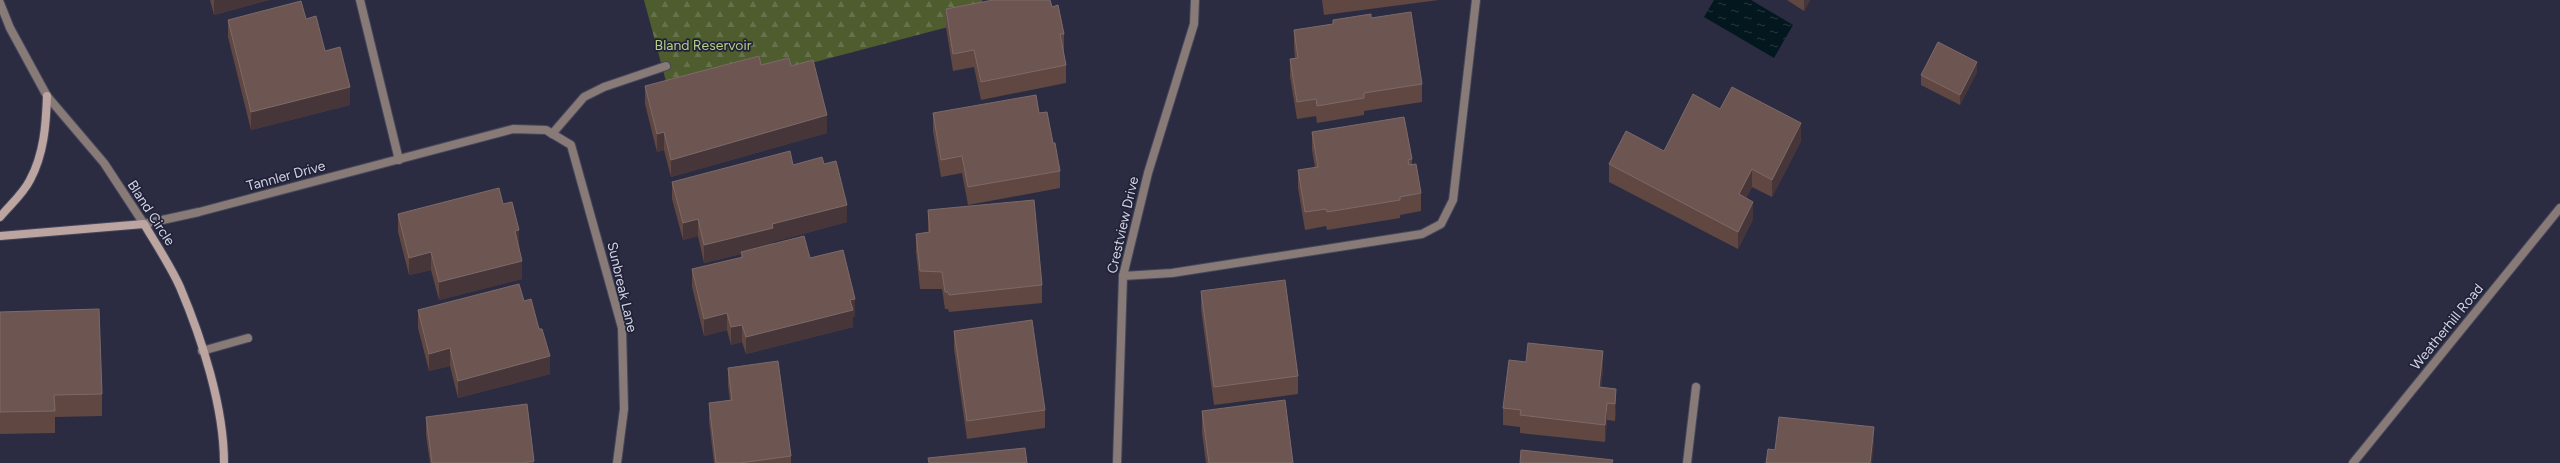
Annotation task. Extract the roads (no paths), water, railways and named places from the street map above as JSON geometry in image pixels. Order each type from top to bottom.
[{"type":"street","points":[[360,0],[399,160]]},
{"type":"street","name":"Crestview Drive","points":[[1118,463],[1123,276],[1148,174],[1194,24],[1195,0]]},
{"type":"street","points":[[1123,276],[1172,273],[1422,234],[1441,224],[1453,200],[1476,0]]},
{"type":"street","name":"Bland Circle","points":[[0,3],[10,28],[47,96],[104,163],[144,224],[180,287],[202,351],[220,418],[224,463]]},
{"type":"street","points":[[552,134],[584,97],[604,88],[666,66]]},
{"type":"street","points":[[0,217],[28,184],[38,163],[45,132],[47,96]]},
{"type":"street","name":"Tannler Drive","points":[[0,236],[144,224],[198,212],[514,129],[546,130],[571,145]]},
{"type":"street","name":"Sunbreak Lane","points":[[571,145],[622,328],[624,409],[617,463]]},
{"type":"street","name":"Weatherhill Road","points":[[2353,463],[2560,208]]},
{"type":"street","points":[[202,351],[248,338]]},
{"type":"street","points":[[1688,463],[1696,387]]},
{"type":"water","points":[[1714,0],[1751,0],[1793,25],[1774,58],[1704,17]]},
{"type":"park label","name":"Bland Reservoir","points":[[703,45]]}]
